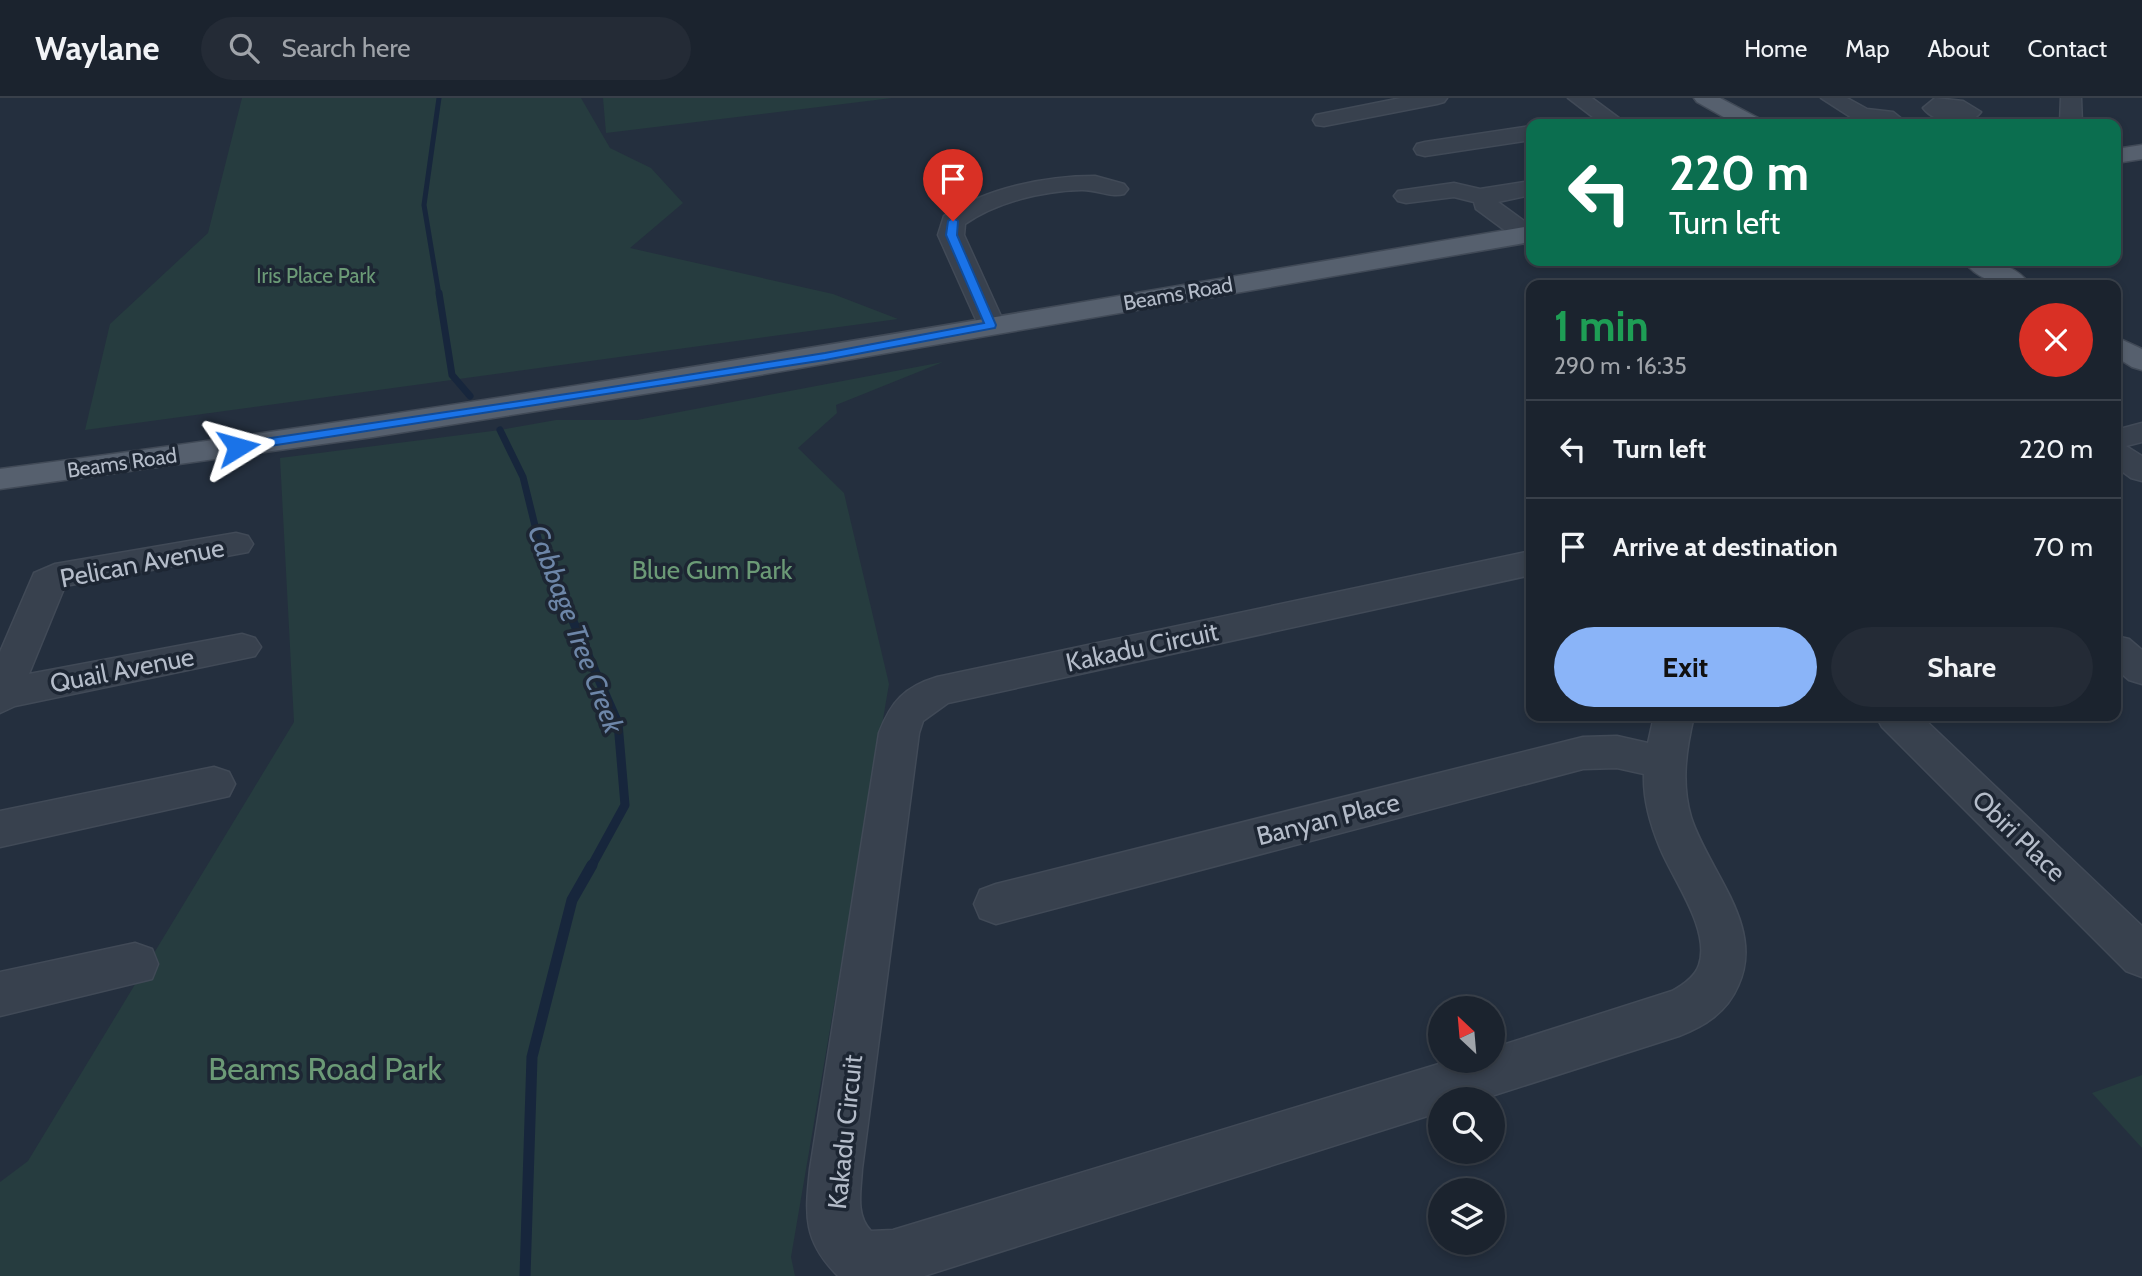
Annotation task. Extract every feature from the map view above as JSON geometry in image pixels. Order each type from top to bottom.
[{"type":"main road","points":[[1710,99],[1744,119]]},
{"type":"main road","points":[[2122,152],[2142,139]]},
{"type":"main road","name":"Beams Road","points":[[0,479],[358,430],[1526,240]]},
{"type":"main road","name":"Beams Road","points":[[825,356],[890,350],[1526,240]]},
{"type":"main road","points":[[1985,266],[2009,280]]},
{"type":"main road","points":[[2121,348],[2142,361]]},
{"type":"street","points":[[1324,120],[1370,112],[1391,104],[1437,98]]},
{"type":"street","points":[[1578,98],[1603,119]]},
{"type":"street","points":[[1831,98],[1864,119]]},
{"type":"street","points":[[2071,98],[2071,119]]},
{"type":"street","points":[[1370,112],[1400,124]]},
{"type":"street","points":[[1870,119],[1884,116],[1889,119]]},
{"type":"street","points":[[1425,149],[1526,134]]},
{"type":"street","points":[[991,325],[951,235],[953,221],[966,210],[989,201],[1038,190],[1095,183],[1116,189]]},
{"type":"street","points":[[1526,189],[1488,194],[1485,204],[1526,236]]},
{"type":"street","points":[[1406,196],[1454,190],[1487,198]]},
{"type":"street","points":[[2121,438],[2142,432]]},
{"type":"street","points":[[2121,456],[2142,471]]},
{"type":"street","name":"Pelican Avenue","points":[[1,696],[47,582],[55,576],[236,544]]},
{"type":"street","name":"Kakadu Circuit","points":[[1526,564],[937,691],[906,713],[899,733],[836,1169],[833,1208],[839,1238],[860,1259],[893,1258],[1679,1014],[1707,994],[1723,964],[1722,933],[1669,813],[1663,762],[1673,721]]},
{"type":"street","name":"Quail Avenue","points":[[1,696],[242,647]]},
{"type":"street","points":[[2121,653],[2142,670]]},
{"type":"street","name":"Obiri Place","points":[[1901,721],[2142,956]]},
{"type":"street","name":"Banyan Place","points":[[996,904],[1583,753],[1618,752],[1663,762]]},
{"type":"street","points":[[0,830],[214,784]]},
{"type":"street","points":[[0,994],[135,964]]},
{"type":"green space","name":"Iris Place Park","points":[[242,98],[581,98],[610,148],[651,168],[683,203],[630,248],[833,294],[898,319],[85,430],[110,324],[208,233]]},
{"type":"green space","points":[[603,98],[892,98],[606,133]]},
{"type":"green space","points":[[943,362],[836,405],[837,413],[798,448],[844,493],[889,684],[791,1257],[795,1276],[0,1276],[0,1182],[28,1161],[294,722],[280,458],[500,430],[556,420],[637,420]]},
{"type":"green space","points":[[2142,1075],[2142,1148],[2092,1093]]},
{"type":"waterway","name":"Cabbage Tree Creek","points":[[439,98],[424,205],[439,295]]},
{"type":"waterway","name":"Cabbage Tree Creek","points":[[439,293],[452,375],[470,396]]},
{"type":"waterway","name":"Cabbage Tree Creek","points":[[500,430],[523,477],[540,546]]},
{"type":"waterway","name":"Cabbage Tree Creek","points":[[539,544],[618,723],[625,805],[591,867]]},
{"type":"waterway","name":"Cabbage Tree Creek","points":[[525,1276],[532,1057],[572,900],[592,865]]},
{"type":"route","points":[[238,447],[593,394],[825,356],[991,325],[951,235],[953,221]]},
{"type":"park label","name":"Blue Gum Park","points":[[712,570]]},
{"type":"park label","name":"Beams Road Park","points":[[325,1069]]}]
